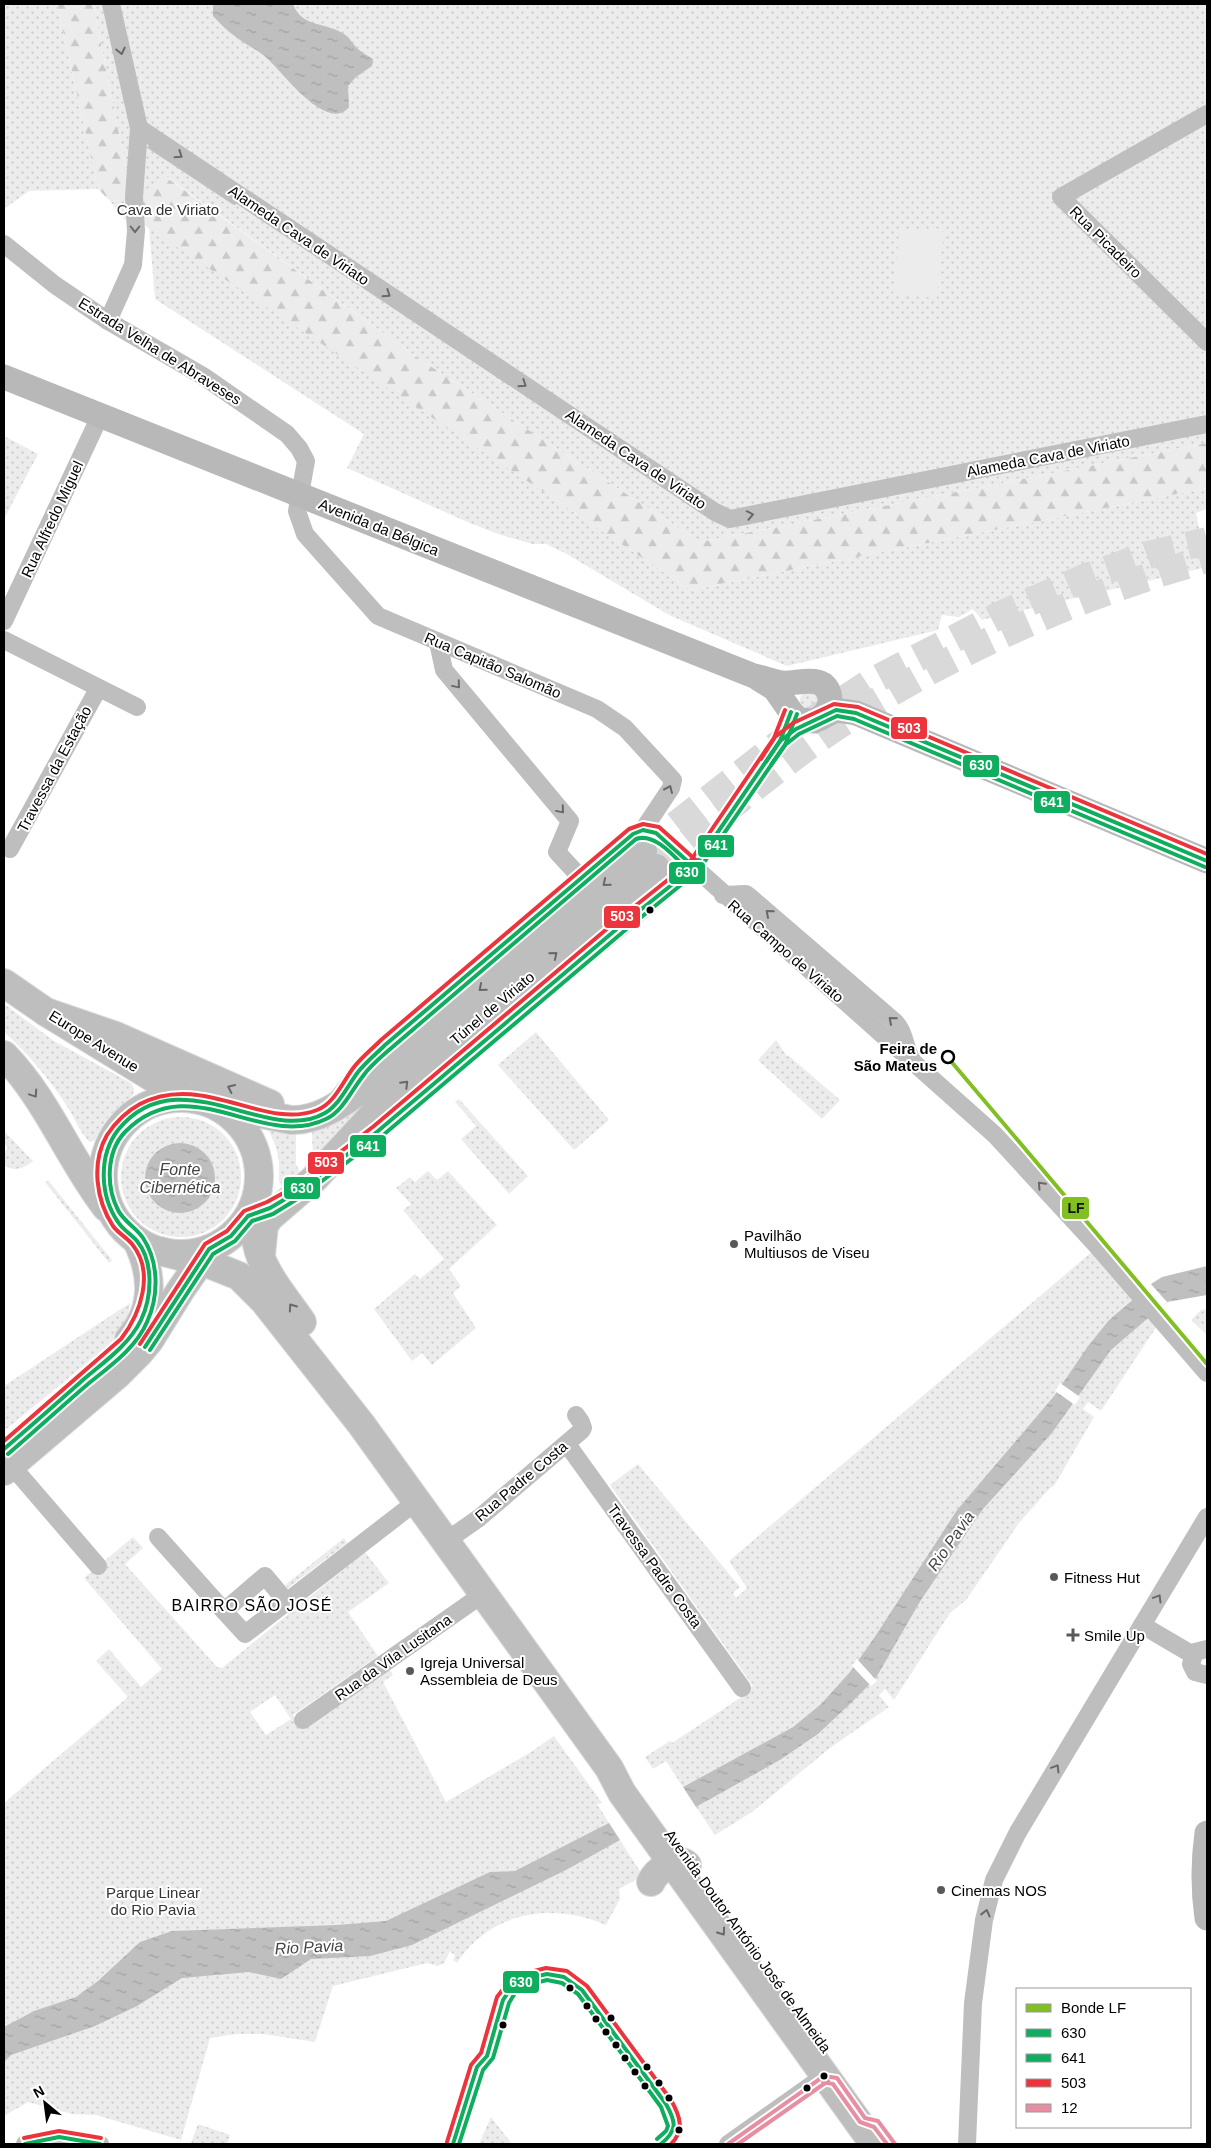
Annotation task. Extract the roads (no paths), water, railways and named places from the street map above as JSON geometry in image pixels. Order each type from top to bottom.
[{"type":"main road","name":"Avenida da Bélgica","points":[[4,377],[754,676]]},
{"type":"main road","points":[[754,676],[781,683],[798,683],[805,680],[814,680],[823,685],[829,694],[856,713],[1207,861]]},
{"type":"main road","points":[[754,676],[775,689],[803,715]]},
{"type":"main road","points":[[798,683],[788,695],[803,715]]},
{"type":"main road","points":[[803,715],[829,708],[829,694]]},
{"type":"main road","points":[[803,715],[836,710],[856,713]]},
{"type":"main road","name":"Túnel de Viriato","points":[[212,1104],[291,1120],[303,1120],[328,1111],[372,1082],[652,848]]},
{"type":"main road","name":"Túnel de Viriato","points":[[306,1185],[414,1074],[652,848]]},
{"type":"main road","name":"Europe Avenue","points":[[4,983],[46,1012],[186,1098]]},
{"type":"main road","points":[[46,1012],[116,1036],[270,1104],[303,1111],[328,1111]]},
{"type":"main road","points":[[4,1055],[24,1079],[54,1123],[88,1183],[139,1239]]},
{"type":"main road","points":[[6,1462],[137,1331],[148,1305],[149,1288],[146,1262],[139,1239],[107,1202],[103,1177],[106,1152],[118,1130],[136,1112],[160,1101],[186,1098],[212,1104],[234,1118],[251,1140],[259,1165],[254,1207],[231,1236],[204,1255],[149,1341]]},
{"type":"main road","points":[[254,1207],[270,1208],[306,1185]]},
{"type":"main road","points":[[260,1255],[264,1225],[306,1185]]},
{"type":"main road","name":"Avenida Doutor António José de Almeida","points":[[254,1207],[255,1232],[260,1255],[278,1287],[321,1349],[361,1424]]},
{"type":"main road","name":"Avenida Doutor António José de Almeida","points":[[139,1239],[204,1255],[239,1276],[253,1288],[361,1424],[676,1858],[824,2076],[837,2078],[876,2133],[894,2144]]},
{"type":"main road","points":[[6,1462],[118,1374],[192,1296],[212,1282],[234,1282],[253,1288]]},
{"type":"main road","points":[[1207,1833],[1204,1854],[1207,1918]]},
{"type":"main road","points":[[651,1882],[656,1873],[676,1858]]},
{"type":"main road","name":"Avenida Doutor António José de Almeida","points":[[676,1858],[678,1862],[686,1863],[706,1890],[725,1906],[876,2133]]},
{"type":"street","points":[[108,321],[133,265],[136,231],[134,197],[139,128],[111,4]]},
{"type":"street","name":"Rua Picadeiro","points":[[1207,114],[1061,197],[1207,342]]},
{"type":"street","name":"Alameda Cava de Viriato","points":[[139,128],[715,512],[730,519],[1207,424]]},
{"type":"street","name":"Estrada Velha de Abraveses","points":[[4,244],[55,285],[108,321],[203,376],[287,434],[306,461],[300,495]]},
{"type":"street","name":"Rua Alfredo Miguel","points":[[4,622],[100,416]]},
{"type":"street","name":"Rua Capitão Salomão","points":[[300,495],[297,511],[301,526],[309,541],[378,616],[597,709],[625,728],[673,780],[652,848]]},
{"type":"street","points":[[4,640],[137,707]]},
{"type":"street","points":[[438,642],[444,670],[570,821],[557,852],[580,878]]},
{"type":"street","name":"Travessa da Estação","points":[[10,849],[98,689]]},
{"type":"street","points":[[306,1185],[378,1131],[619,927],[694,867],[780,741],[803,715]]},
{"type":"street","points":[[328,1111],[359,1071],[385,1045],[623,841],[652,848],[694,867]]},
{"type":"street","points":[[619,927],[648,895],[671,876],[675,860],[652,848]]},
{"type":"street","name":"Rua Campo de Viriato","points":[[694,867],[723,895],[746,894],[750,897],[894,1020],[903,1031],[905,1045],[913,1062],[995,1135],[1098,1247],[1207,1373]]},
{"type":"street","name":"Rua Padre Costa","points":[[446,1541],[479,1518],[567,1444],[583,1428],[582,1422],[576,1415]]},
{"type":"street","name":"Travessa Padre Costa","points":[[567,1444],[742,1688]]},
{"type":"street","points":[[6,1462],[98,1566]]},
{"type":"street","points":[[158,1537],[245,1634],[417,1501]]},
{"type":"street","points":[[966,2144],[973,2003],[984,1920],[994,1880],[1018,1832],[1207,1517]]},
{"type":"street","points":[[224,1611],[265,1576],[286,1601]]},
{"type":"street","name":"Rua da Vila Lusitana","points":[[302,1720],[483,1594]]},
{"type":"street","points":[[1142,1626],[1200,1652],[1192,1668],[1199,1674],[1207,1675]]},
{"type":"street","points":[[728,2144],[824,2076]]},
{"type":"street","points":[[960,2144],[966,2124]]},
{"type":"street","points":[[25,2144],[59,2137],[100,2144]]},
{"type":"water","points":[[213,4],[293,4],[297,12],[308,21],[337,30],[346,36],[373,59],[372,66],[356,77],[348,86],[349,107],[340,113],[329,113],[306,98],[268,59],[227,30],[213,16]]},
{"type":"water","name":"Fonte Cibernética","points":[[180,1143],[193,1146],[205,1153],[212,1165],[215,1178],[212,1191],[205,1203],[193,1210],[180,1213],[167,1210],[155,1203],[148,1191],[145,1178],[148,1165],[155,1153],[167,1146]]},
{"type":"water","name":"Rio Pavia","points":[[1207,1266],[1207,1295],[1167,1302],[1111,1350],[1052,1433],[983,1509],[921,1600],[876,1678],[818,1734],[780,1760],[696,1807],[683,1787],[793,1727],[821,1704],[850,1672],[957,1510],[1054,1396],[1088,1346],[1109,1320],[1162,1277]]},
{"type":"water","name":"Rio Pavia","points":[[609,1823],[620,1840],[566,1870],[412,1945],[370,1956],[311,1959],[281,1979],[249,1972],[182,1978],[137,2006],[95,2026],[11,2055],[4,2062],[4,2027],[34,2011],[76,1997],[98,1981],[140,1942],[172,1931],[337,1925],[386,1921],[490,1872],[515,1871]]},
{"type":"waterway","points":[[151,147],[234,202]]},
{"type":"tunnel","points":[[643,851],[789,736],[871,682],[998,616],[1084,578],[1148,555],[1207,541]]},
{"type":"tunnel","points":[[656,868],[798,754],[848,719],[890,693],[933,669],[1022,626],[1114,589],[1207,559]]},
{"type":"tram line","name":"LF","points":[[944,1053],[1207,1364]]},
{"type":"place","name":"Feira de São Mateus","points":[[948,1057]]},
{"type":"place","name":"Pavilhão Multiusos de Viseu","points":[[734,1244]]},
{"type":"place","name":"Fitness Hut","points":[[1054,1577]]},
{"type":"place","name":"Smile Up","points":[[1073,1635]]},
{"type":"place","name":"Igreja Universal Assembleia de Deus","points":[[410,1671]]},
{"type":"place","name":"Cinemas NOS","points":[[941,1890]]},
{"type":"district","name":"BAIRRO SÃO JOSÉ","points":[[252,1605]]},
{"type":"park label","name":"Cava de Viriato","points":[[168,209]]},
{"type":"park label","name":"Parque Linear do Rio Pavia","points":[[153,1900]]}]
